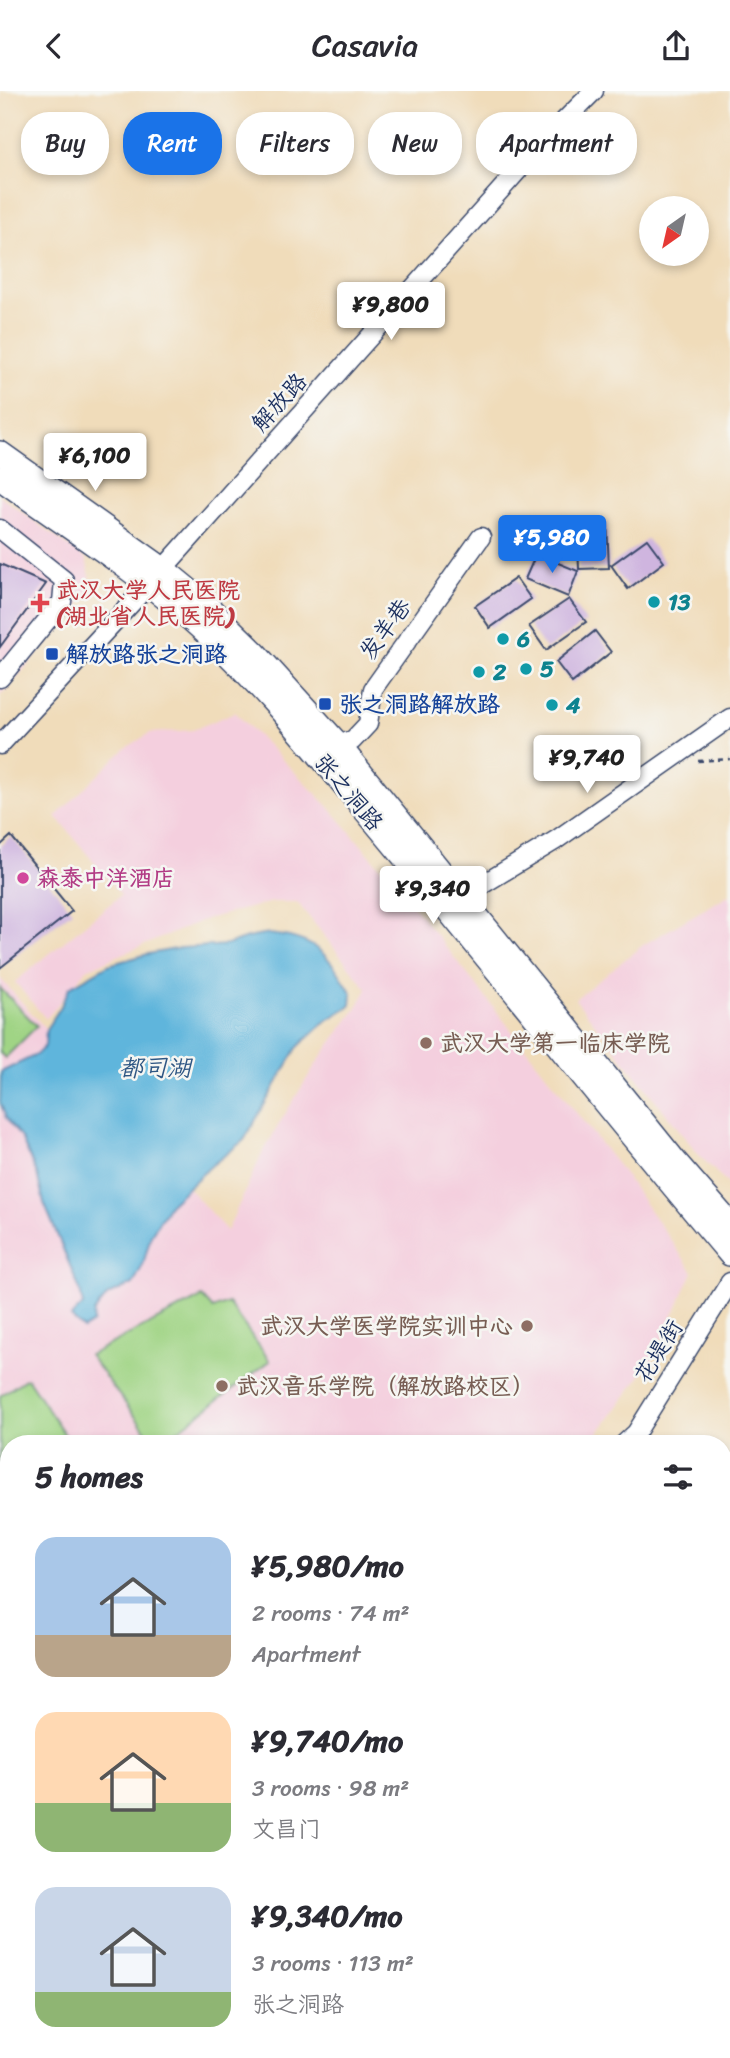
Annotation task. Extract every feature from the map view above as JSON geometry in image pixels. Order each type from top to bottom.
[{"type":"main road","name":"张之洞路","points":[[0,453],[156,577],[186,615],[274,702],[447,908],[659,1171],[730,1254]]},
{"type":"main road","name":"张之洞路","points":[[0,478],[156,577],[202,601],[246,644],[336,742],[674,1160],[730,1224]]},
{"type":"street","name":"解放路","points":[[0,745],[156,577],[545,139],[594,91]]},
{"type":"street","points":[[0,529],[64,580],[62,603],[0,678]]},
{"type":"street","name":"发羊巷","points":[[336,742],[352,741],[368,724],[373,689],[481,537]]},
{"type":"street","points":[[462,897],[556,840],[730,718]]},
{"type":"street","name":"花堤街","points":[[634,1435],[730,1282]]},
{"type":"shaded area","name":"武汉大学人民医院 (湖北省人民医院)","points":[[0,496],[86,559],[92,586],[69,619],[0,696]]},
{"type":"shaded area","points":[[235,712],[328,806],[416,909],[620,1168],[693,1272],[653,1359],[597,1435],[0,1435],[0,978],[227,1231],[261,1156],[282,1119],[367,989],[297,902],[272,902],[206,919],[87,969],[46,1019],[15,982],[121,895],[56,816],[126,748],[150,733],[193,730]]},
{"type":"shaded area","points":[[730,894],[730,1186],[700,1156],[575,999],[643,945]]},
{"type":"green space","points":[[0,988],[37,1026],[5,1058],[0,1053]]},
{"type":"green space","points":[[202,1297],[213,1309],[228,1303],[270,1361],[172,1435],[149,1435],[89,1355]]},
{"type":"green space","points":[[27,1378],[65,1435],[0,1435],[0,1396]]},
{"type":"water","name":"都司湖","points":[[268,934],[310,944],[326,956],[352,993],[351,1005],[323,1023],[297,1048],[244,1140],[169,1205],[151,1235],[143,1265],[133,1284],[108,1295],[94,1312],[93,1323],[83,1329],[71,1317],[83,1305],[80,1290],[44,1203],[37,1174],[21,1138],[6,1118],[0,1102],[1,1072],[36,1055],[45,1046],[46,1029],[70,987],[108,965],[148,954],[181,948],[227,945]]},
{"type":"building","points":[[607,522],[609,568],[579,569],[577,524]]},
{"type":"building","points":[[647,539],[664,562],[628,589],[611,565]]},
{"type":"building","points":[[536,554],[578,571],[568,597],[525,579]]},
{"type":"building","points":[[0,564],[46,584],[0,647]]},
{"type":"building","points":[[516,578],[531,599],[490,628],[475,606]]},
{"type":"building","points":[[569,599],[586,622],[546,650],[529,626]]},
{"type":"building","points":[[595,631],[611,652],[572,683],[556,662]]},
{"type":"building","name":"森泰中洋酒店","points":[[11,836],[72,911],[0,968],[0,846]]},
{"type":"place","name":"13","points":[[654,602]]},
{"type":"place","name":"武汉大学人民医院 (湖北省人民医院)","points":[[40,603]]},
{"type":"place","name":"6","points":[[503,639]]},
{"type":"place","name":"解放路张之洞路","points":[[52,654]]},
{"type":"place","name":"5","points":[[526,669]]},
{"type":"place","name":"2","points":[[479,672]]},
{"type":"place","name":"张之洞路解放路","points":[[325,704]]},
{"type":"place","name":"4","points":[[552,705]]},
{"type":"place","name":"森泰中洋酒店","points":[[23,878]]},
{"type":"place","name":"武汉大学第一临床学院","points":[[426,1043]]},
{"type":"place","name":"武汉大学医学院实训中心","points":[[527,1326]]},
{"type":"place","name":"武汉音乐学院（解放路校区）","points":[[222,1386]]}]
